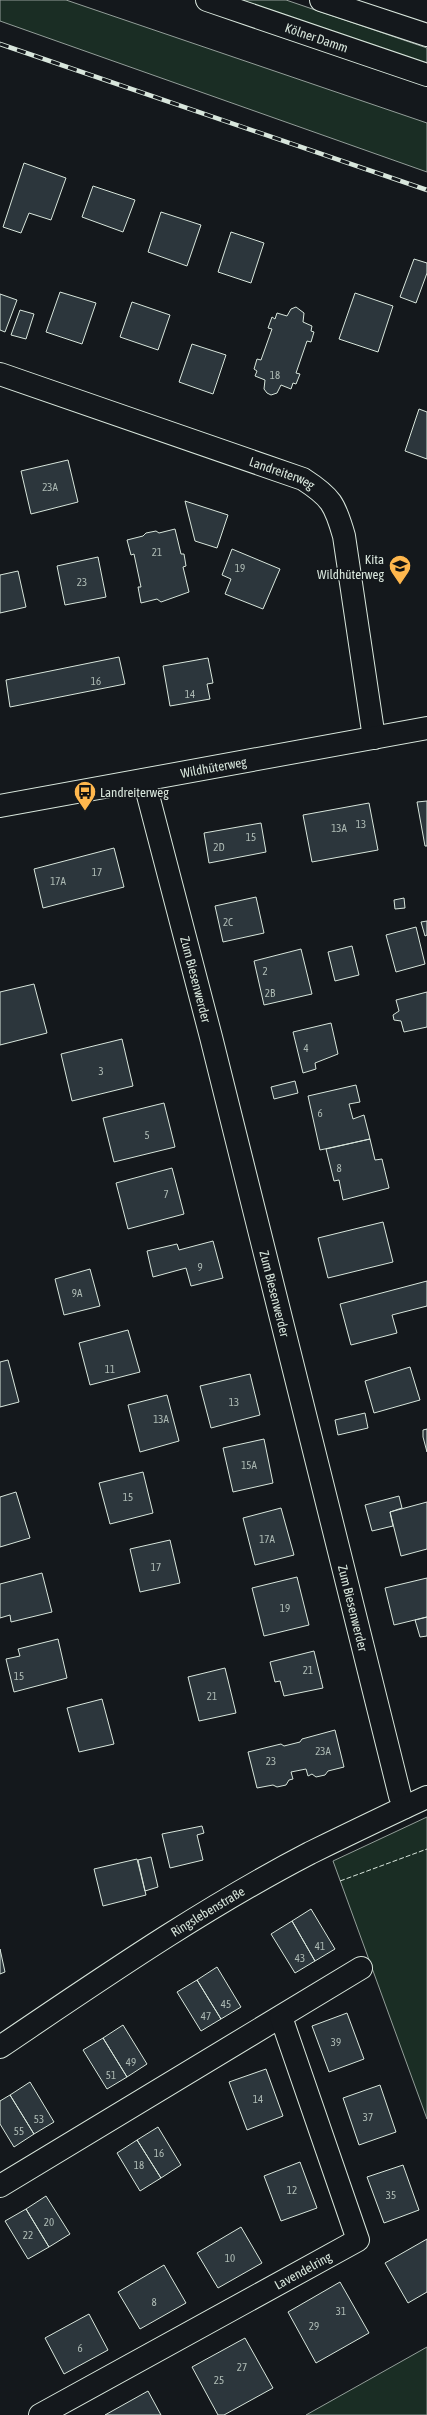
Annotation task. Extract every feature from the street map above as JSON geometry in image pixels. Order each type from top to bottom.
[{"type":"street","name":"Kölner Damm","points":[[207,0],[427,75]]},
{"type":"street","points":[[321,0],[427,35]]},
{"type":"street","name":"Landreiterweg","points":[[0,374],[303,479],[325,493],[338,512],[344,536],[374,738]]},
{"type":"street","name":"Wildhüterweg","points":[[0,806],[427,728]]},
{"type":"street","name":"Zum Biesenwerder","points":[[144,780],[211,1037],[398,1789],[405,1807]]},
{"type":"street","name":"Ringslebenstraße","points":[[0,2046],[118,1966],[197,1918],[309,1854],[427,1797]]},
{"type":"street","points":[[0,2186],[361,1968]]},
{"type":"street","name":"Lavendelring","points":[[40,2415],[358,2240],[281,2017]]},
{"type":"green space","points":[[0,0],[66,0],[427,123],[427,172],[0,21]]},
{"type":"green space","points":[[233,0],[286,0],[427,48],[427,66]]},
{"type":"green space","points":[[427,1817],[427,2119],[333,1861]]},
{"type":"green space","points":[[427,2347],[427,2415],[306,2415]]},
{"type":"building","points":[[24,163],[66,178],[51,220],[29,213],[21,233],[3,227]]},
{"type":"building","points":[[93,186],[135,200],[123,232],[82,217]]},
{"type":"building","points":[[161,212],[201,225],[187,266],[148,252]]},
{"type":"building","points":[[231,232],[264,243],[251,283],[218,272]]},
{"type":"building","points":[[414,259],[427,263],[427,273],[416,303],[400,297]]},
{"type":"building","points":[[60,292],[96,303],[82,344],[46,332]]},
{"type":"building","points":[[355,293],[393,306],[378,352],[339,339]]},
{"type":"building","points":[[0,294],[17,300],[5,332],[0,330]]},
{"type":"building","points":[[132,302],[170,315],[158,350],[120,337]]},
{"type":"building","points":[[296,307],[304,313],[303,322],[312,326],[311,331],[314,332],[311,342],[307,341],[296,373],[300,374],[296,384],[293,383],[291,389],[281,385],[277,393],[271,395],[264,389],[265,380],[255,376],[257,371],[254,369],[257,359],[261,360],[272,329],[268,328],[272,317],[275,319],[277,313],[287,316],[291,309]]},
{"type":"building","points":[[20,310],[34,314],[26,339],[11,335]]},
{"type":"building","points":[[192,344],[226,355],[213,394],[179,382]]},
{"type":"building","points":[[419,409],[427,412],[427,459],[405,451]]},
{"type":"building","points":[[68,460],[78,502],[31,514],[21,471]]},
{"type":"building","points":[[185,501],[228,515],[217,548],[195,541]]},
{"type":"building","points":[[175,529],[181,554],[184,554],[186,566],[183,567],[189,592],[161,602],[157,599],[141,603],[138,587],[141,587],[134,554],[131,555],[127,540],[143,536],[146,533],[156,531],[159,533]]},
{"type":"building","points":[[232,549],[280,569],[263,609],[225,594],[231,579],[222,575]]},
{"type":"building","points":[[98,557],[106,597],[65,605],[57,566]]},
{"type":"building","points":[[18,571],[26,607],[0,613],[0,575]]},
{"type":"building","points":[[119,657],[125,684],[10,707],[6,680]]},
{"type":"building","points":[[208,658],[213,683],[207,684],[210,699],[170,706],[163,666]]},
{"type":"building","points":[[427,801],[427,846],[425,846],[417,802]]},
{"type":"building","points":[[369,803],[378,850],[312,862],[303,815]]},
{"type":"building","points":[[261,823],[266,852],[209,863],[204,833]]},
{"type":"building","points":[[114,848],[124,887],[43,908],[34,869]]},
{"type":"building","points":[[256,897],[264,933],[223,942],[215,906]]},
{"type":"building","points":[[404,898],[405,908],[395,909],[394,900]]},
{"type":"building","points":[[427,921],[427,935],[425,936],[421,922]]},
{"type":"building","points":[[416,927],[425,964],[396,972],[386,935]]},
{"type":"building","points":[[352,946],[359,975],[335,981],[328,952]]},
{"type":"building","points":[[301,949],[312,994],[264,1005],[254,961]]},
{"type":"building","points":[[34,984],[47,1033],[0,1045],[0,992]]},
{"type":"building","points":[[427,992],[427,1027],[404,1032],[401,1021],[394,1020],[393,1015],[399,1011],[396,1000]]},
{"type":"building","points":[[331,1023],[338,1054],[315,1063],[316,1069],[303,1073],[293,1032]]},
{"type":"building","points":[[122,1039],[133,1086],[72,1101],[61,1054]]},
{"type":"building","points":[[295,1081],[298,1093],[274,1099],[271,1087]]},
{"type":"building","points":[[356,1085],[360,1102],[349,1104],[353,1119],[364,1115],[370,1139],[320,1150],[308,1096]]},
{"type":"building","points":[[164,1103],[175,1147],[114,1162],[103,1118]]},
{"type":"building","points":[[370,1139],[375,1160],[382,1159],[389,1188],[343,1200],[339,1180],[334,1181],[326,1149]]},
{"type":"building","points":[[172,1168],[184,1214],[128,1229],[116,1183]]},
{"type":"building","points":[[383,1222],[393,1262],[328,1278],[318,1238]]},
{"type":"building","points":[[213,1241],[223,1278],[191,1286],[186,1268],[153,1277],[147,1251],[177,1244],[179,1250]]},
{"type":"building","points":[[90,1269],[100,1306],[64,1315],[55,1279]]},
{"type":"building","points":[[427,1281],[427,1306],[392,1315],[397,1333],[351,1345],[340,1304]]},
{"type":"building","points":[[128,1330],[140,1372],[90,1385],[79,1343]]},
{"type":"building","points":[[8,1360],[19,1402],[0,1407],[0,1362]]},
{"type":"building","points":[[410,1367],[420,1400],[374,1413],[365,1381]]},
{"type":"building","points":[[250,1374],[260,1415],[211,1428],[200,1386]]},
{"type":"building","points":[[167,1395],[179,1441],[140,1452],[128,1405]]},
{"type":"building","points":[[365,1413],[368,1428],[338,1435],[335,1420]]},
{"type":"building","points":[[427,1429],[427,1452],[423,1437],[423,1430]]},
{"type":"building","points":[[264,1439],[273,1483],[233,1492],[223,1448]]},
{"type":"building","points":[[143,1472],[153,1513],[110,1524],[99,1483]]},
{"type":"building","points":[[16,1492],[30,1538],[0,1547],[0,1497]]},
{"type":"building","points":[[399,1496],[402,1508],[390,1512],[393,1526],[372,1531],[365,1505]]},
{"type":"building","points":[[427,1502],[427,1549],[401,1556],[390,1512]]},
{"type":"building","points":[[281,1508],[294,1555],[255,1565],[243,1518]]},
{"type":"building","points":[[170,1540],[180,1583],[140,1592],[130,1549]]},
{"type":"building","points":[[42,1573],[52,1612],[11,1622],[10,1615],[0,1618],[0,1584]]},
{"type":"building","points":[[297,1577],[309,1625],[264,1636],[252,1588]]},
{"type":"building","points":[[427,1578],[427,1617],[394,1625],[385,1588]]},
{"type":"building","points":[[427,1617],[427,1636],[420,1637],[415,1620]]},
{"type":"building","points":[[58,1639],[67,1678],[14,1692],[6,1659],[20,1656],[18,1649]]},
{"type":"building","points":[[314,1651],[323,1688],[284,1696],[280,1681],[275,1682],[270,1662]]},
{"type":"building","points":[[225,1668],[236,1713],[199,1721],[188,1677]]},
{"type":"building","points":[[102,1699],[114,1744],[79,1752],[67,1708]]},
{"type":"building","points":[[335,1730],[344,1767],[328,1771],[325,1775],[316,1777],[312,1774],[308,1776],[306,1769],[291,1772],[293,1779],[289,1780],[286,1785],[277,1787],[273,1785],[257,1788],[248,1752],[281,1744],[284,1746],[300,1742],[302,1739]]},
{"type":"building","points":[[202,1826],[204,1833],[197,1835],[203,1860],[170,1868],[162,1834]]},
{"type":"building","points":[[151,1857],[158,1887],[145,1891],[138,1860]]},
{"type":"building","points":[[137,1859],[146,1895],[103,1906],[94,1869]]},
{"type":"building","points":[[311,1909],[335,1949],[315,1961],[292,1921]]},
{"type":"building","points":[[292,1921],[315,1961],[295,1973],[271,1934]]},
{"type":"building","points":[[0,1949],[5,1972],[0,1974]]},
{"type":"building","points":[[217,1967],[241,2007],[221,2019],[197,1980]]},
{"type":"building","points":[[197,1980],[221,2019],[201,2031],[177,1992]]},
{"type":"building","points":[[347,2013],[364,2059],[329,2072],[312,2026]]},
{"type":"building","points":[[123,2025],[147,2064],[127,2077],[103,2038]]},
{"type":"building","points":[[103,2038],[127,2077],[107,2089],[83,2050]]},
{"type":"building","points":[[266,2069],[283,2116],[247,2130],[229,2082]]},
{"type":"building","points":[[30,2082],[54,2122],[34,2134],[10,2095]]},
{"type":"building","points":[[380,2085],[396,2132],[359,2145],[343,2098]]},
{"type":"building","points":[[10,2095],[34,2134],[14,2147],[0,2124],[0,2101]]},
{"type":"building","points":[[158,2127],[181,2165],[161,2178],[137,2140]]},
{"type":"building","points":[[137,2140],[161,2178],[140,2191],[117,2153]]},
{"type":"building","points":[[300,2162],[317,2208],[281,2221],[264,2176]]},
{"type":"building","points":[[403,2165],[419,2210],[384,2223],[367,2177]]},
{"type":"building","points":[[46,2196],[70,2234],[49,2247],[26,2209]]},
{"type":"building","points":[[26,2209],[49,2247],[28,2259],[5,2221]]},
{"type":"building","points":[[241,2227],[262,2263],[218,2288],[197,2253]]},
{"type":"building","points":[[427,2239],[427,2292],[408,2303],[385,2263]]},
{"type":"building","points":[[164,2265],[186,2303],[140,2329],[118,2292]]},
{"type":"building","points":[[340,2282],[369,2333],[316,2363],[288,2312]]},
{"type":"building","points":[[89,2314],[108,2350],[64,2374],[45,2338]]},
{"type":"building","points":[[245,2338],[273,2388],[224,2415],[218,2415],[192,2367]]},
{"type":"building","points":[[148,2391],[161,2415],[105,2415]]},
{"type":"railway","points":[[0,44],[427,190]]},
{"type":"fence","points":[[340,1881],[427,1849]]},
{"type":"place","name":"Kita Wildhüterweg","points":[[400,586]]},
{"type":"place","name":"Landreiterweg","points":[[85,812]]}]
